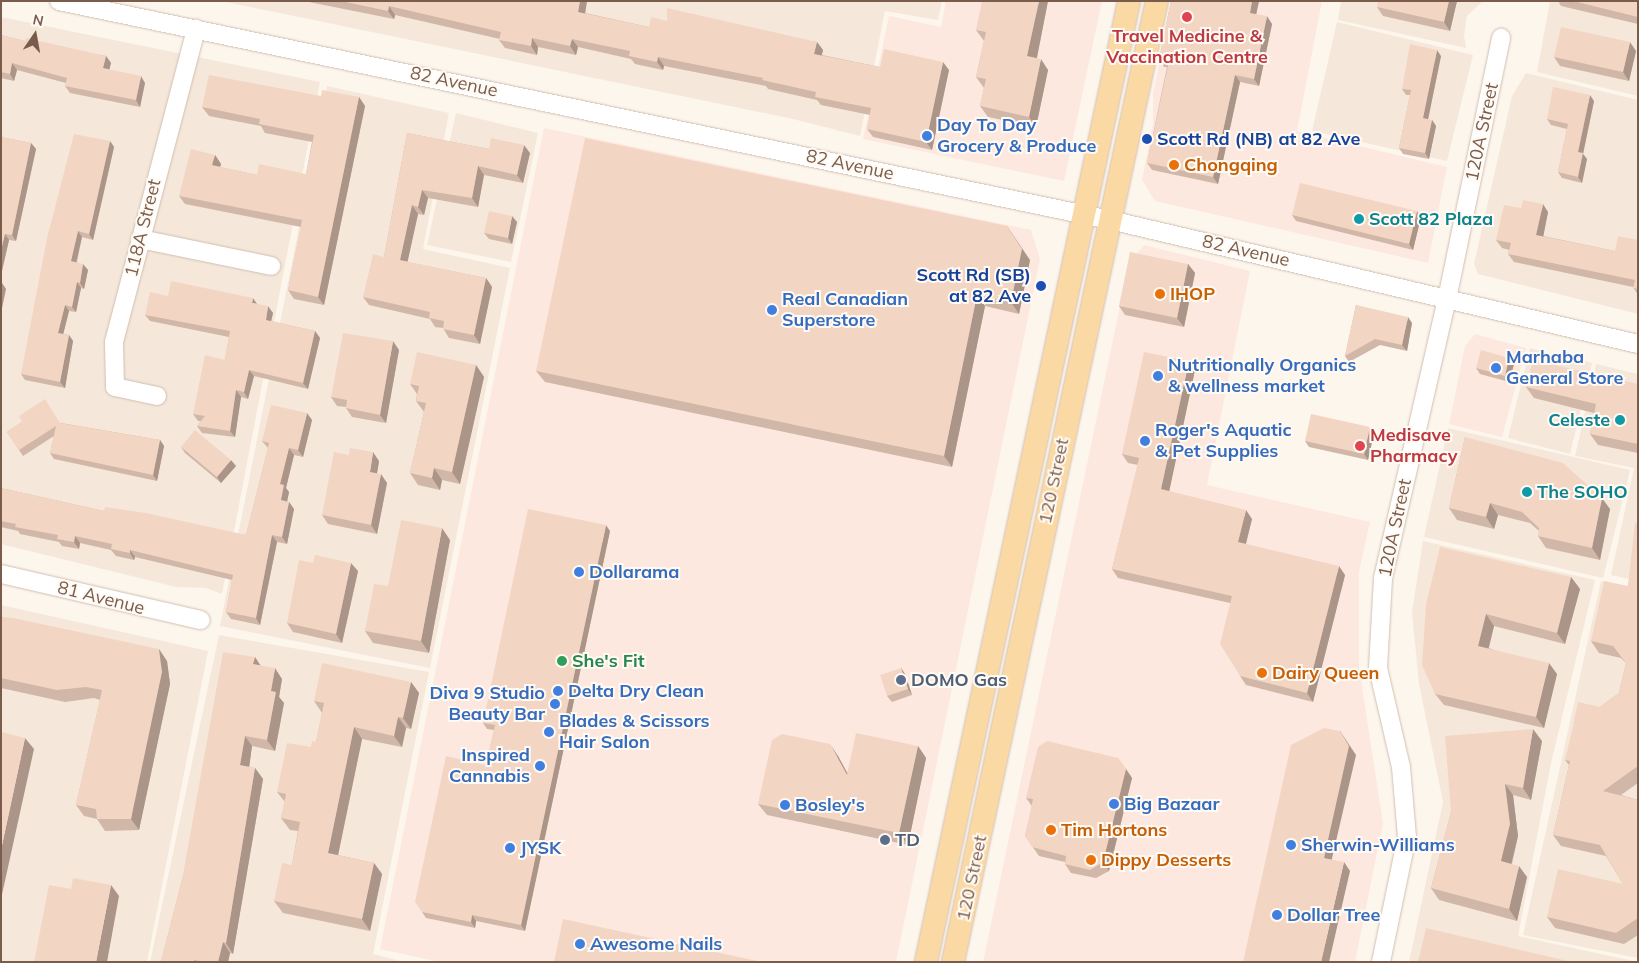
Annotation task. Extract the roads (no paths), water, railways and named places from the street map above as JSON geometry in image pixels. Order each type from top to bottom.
[{"type":"main road","name":"120 Street","points":[[926,962],[1129,1]]},
{"type":"main road","name":"120 Street","points":[[953,962],[1157,1]]},
{"type":"main road","points":[[990,657],[997,674],[994,706],[997,714],[1006,717]]},
{"type":"main road","points":[[972,742],[980,746],[984,754],[982,783],[988,801]]},
{"type":"street","name":"82 Avenue","points":[[59,1],[1083,214],[1638,344]]},
{"type":"street","name":"118A Street","points":[[157,396],[115,387],[114,342],[196,29]]},
{"type":"street","name":"120A Street","points":[[1381,962],[1407,837],[1401,767],[1378,668],[1383,578],[1448,299],[1501,38]]},
{"type":"street","points":[[140,239],[271,266]]},
{"type":"street","name":"81 Avenue","points":[[1,574],[201,620]]},
{"type":"place","name":"Travel Medicine & Vaccination Centre","points":[[1187,17]]},
{"type":"place","name":"Day To Day Grocery & Produce","points":[[927,136]]},
{"type":"place","name":"Scott Rd (NB) at 82 Ave","points":[[1147,139]]},
{"type":"place","name":"Chongqing","points":[[1174,165]]},
{"type":"place","name":"Scott 82 Plaza","points":[[1359,219]]},
{"type":"place","name":"Scott Rd (SB) at 82 Ave","points":[[1041,286]]},
{"type":"place","name":"IHOP","points":[[1160,294]]},
{"type":"place","name":"Real Canadian Superstore","points":[[772,310]]},
{"type":"place","name":"Marhaba General Store","points":[[1496,368]]},
{"type":"place","name":"Nutritionally Organics & wellness market","points":[[1158,376]]},
{"type":"place","name":"Celeste","points":[[1620,420]]},
{"type":"place","name":"Roger's Aquatic & Pet Supplies","points":[[1145,441]]},
{"type":"place","name":"Medisave Pharmacy","points":[[1360,446]]},
{"type":"place","name":"The SOHO","points":[[1527,492]]},
{"type":"place","name":"Dollarama","points":[[579,572]]},
{"type":"place","name":"She's Fit","points":[[562,661]]},
{"type":"place","name":"Dairy Queen","points":[[1262,673]]},
{"type":"place","name":"DOMO Gas","points":[[901,680]]},
{"type":"place","name":"Delta Dry Clean","points":[[558,691]]},
{"type":"place","name":"Diva 9 Studio Beauty Bar","points":[[555,704]]},
{"type":"place","name":"Blades & Scissors Hair Salon","points":[[549,732]]},
{"type":"place","name":"Inspired Cannabis","points":[[540,766]]},
{"type":"place","name":"Big Bazaar","points":[[1114,804]]},
{"type":"place","name":"Bosley's","points":[[785,805]]},
{"type":"place","name":"Tim Hortons","points":[[1051,830]]},
{"type":"place","name":"TD","points":[[885,840]]},
{"type":"place","name":"Sherwin-Williams","points":[[1291,845]]},
{"type":"place","name":"JYSK","points":[[510,848]]},
{"type":"place","name":"Dippy Desserts","points":[[1091,860]]},
{"type":"place","name":"Dollar Tree","points":[[1277,915]]},
{"type":"place","name":"Awesome Nails","points":[[580,944]]}]
